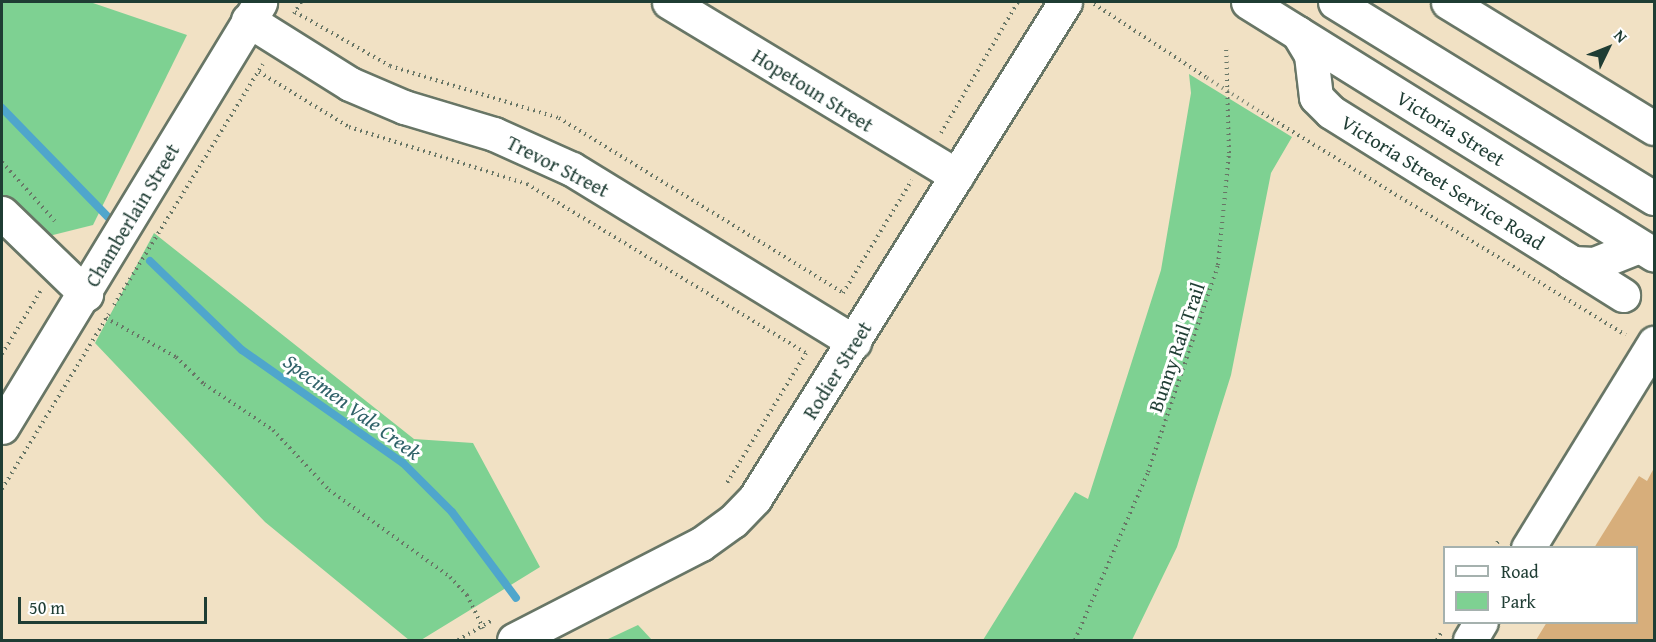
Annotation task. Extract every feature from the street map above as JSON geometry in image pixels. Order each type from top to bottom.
[{"type":"street","name":"Hopetoun Street","points":[[669,2],[925,159],[957,176]]},
{"type":"street","name":"Rodier Street","points":[[501,630],[679,557],[733,521],[770,477],[1065,2]]},
{"type":"street","name":"Victoria Street","points":[[1248,2],[1647,251]]},
{"type":"street","points":[[1335,2],[1654,198]]},
{"type":"street","points":[[1448,2],[1654,128]]},
{"type":"street","name":"Trevor Street","points":[[254,11],[278,40],[366,91],[494,134],[572,169],[854,342]]},
{"type":"street","name":"Chamberlain Street","points":[[2,428],[96,306],[254,11]]},
{"type":"street","name":"Victoria Street Service Road","points":[[1298,33],[1311,55],[1316,97],[1331,112],[1567,260],[1587,265],[1647,251]]},
{"type":"street","points":[[2,213],[96,306]]},
{"type":"street","points":[[1567,260],[1623,296]]},
{"type":"street","points":[[1529,546],[1581,462],[1640,339]]},
{"type":"street","points":[[1581,462],[1629,407],[1654,368]]},
{"type":"street","points":[[1470,640],[1480,624]]},
{"type":"path","points":[[843,293],[1018,2]]},
{"type":"path","points":[[1090,2],[1262,113],[1640,339]]},
{"type":"path","points":[[2,489],[96,306],[259,72],[278,40]]},
{"type":"path","name":"Bunny Rail Trail","points":[[1075,640],[1148,472],[1218,265],[1229,153],[1226,45]]},
{"type":"path","points":[[259,72],[349,127],[527,184],[806,353],[721,493]]},
{"type":"path","points":[[2,354],[42,289]]},
{"type":"path","points":[[96,306],[176,357],[204,384],[273,430],[329,490],[450,577],[467,595],[482,626]]},
{"type":"path","points":[[482,626],[501,630]]},
{"type":"path","points":[[458,640],[482,626],[501,630]]},
{"type":"green space","points":[[2,2],[90,2],[187,35],[93,225],[41,238],[2,198]]},
{"type":"green space","points":[[1189,74],[1292,137],[1271,173],[1231,375],[1177,547],[1132,640],[983,640],[1075,492],[1088,499],[1161,270],[1191,93]]},
{"type":"green space","points":[[154,233],[414,439],[473,443],[540,567],[421,640],[409,640],[265,522],[95,343]]},
{"type":"green space","points":[[638,625],[652,640],[606,640]]},
{"type":"building","points":[[1654,468],[1654,640],[1536,640],[1546,624],[1638,624],[1638,546],[1595,546],[1639,476],[1647,481]]},
{"type":"waterway","name":"Specimen Vale Creek","points":[[2,108],[110,219]]},
{"type":"waterway","name":"Specimen Vale Creek","points":[[150,261],[242,350],[403,463],[452,512],[516,598]]}]
